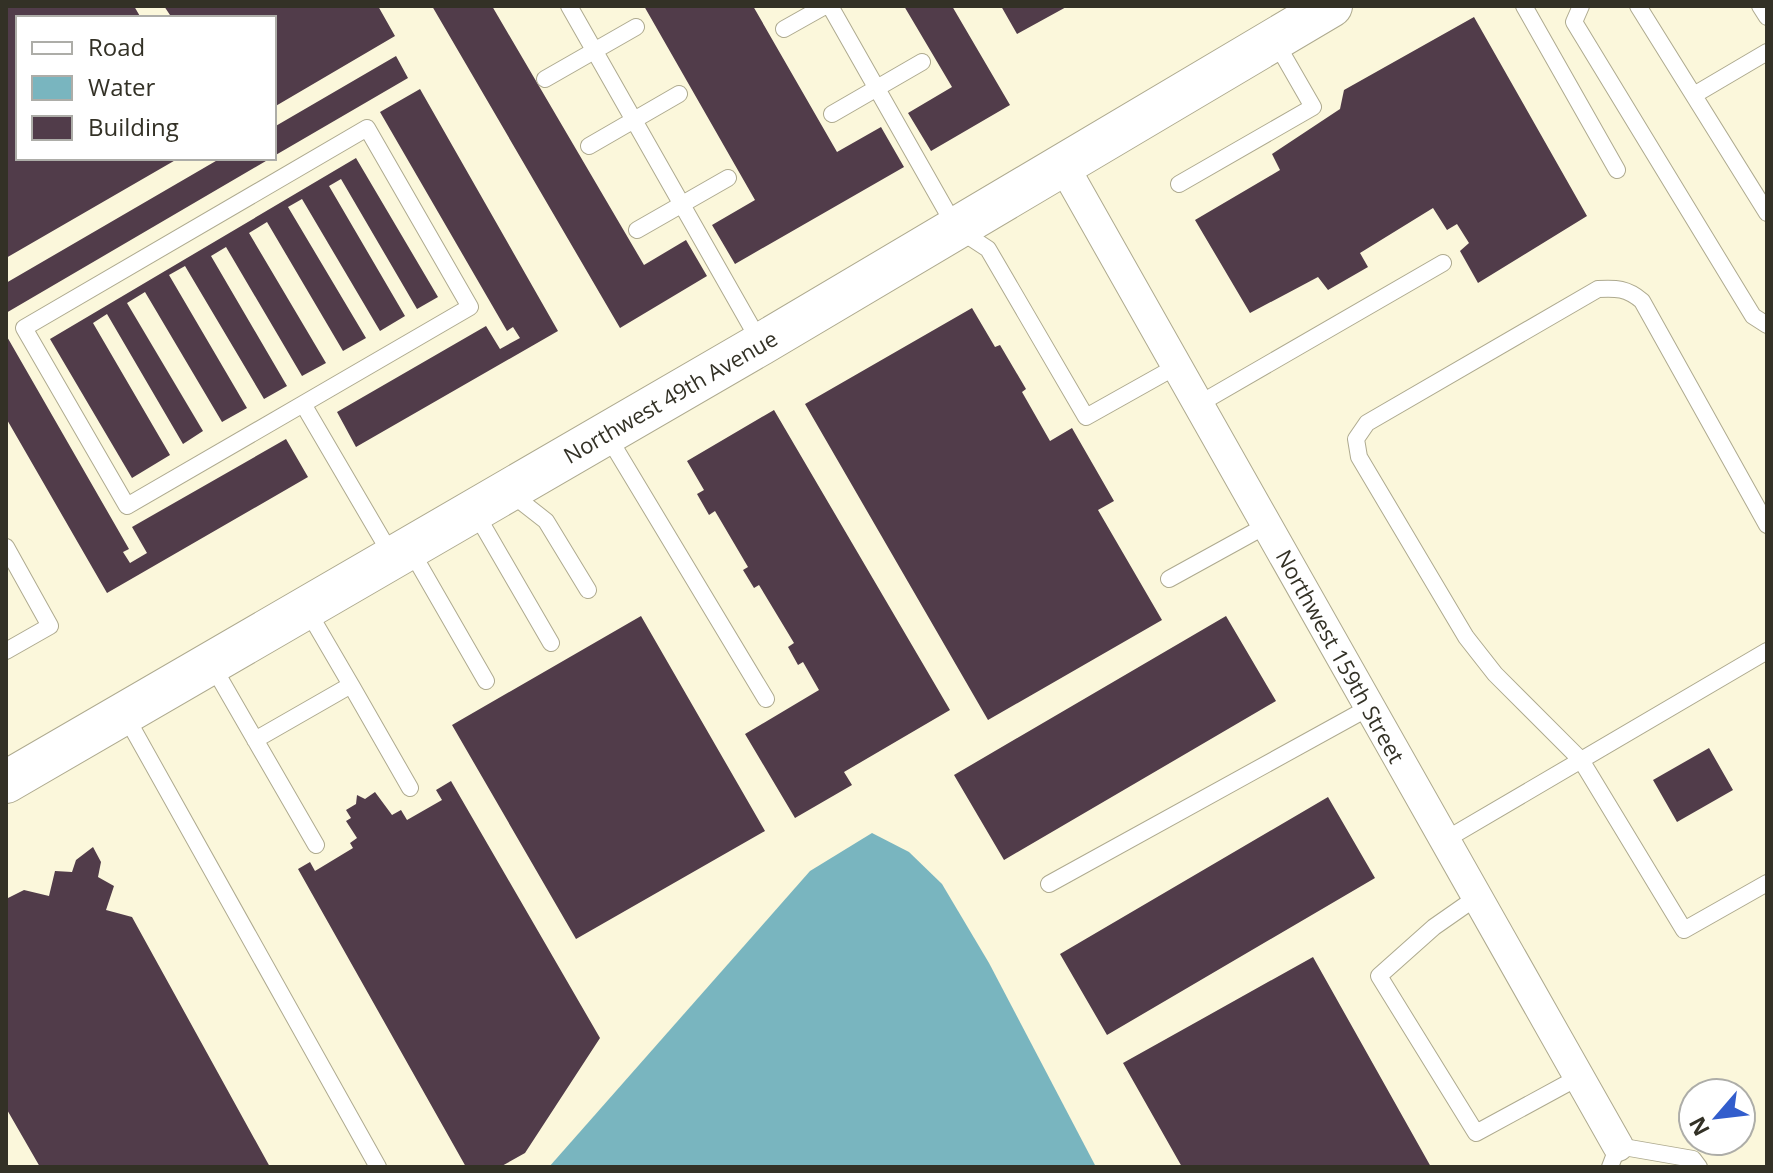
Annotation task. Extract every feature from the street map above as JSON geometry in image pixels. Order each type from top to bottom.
[{"type":"street","name":"Northwest 49th Avenue","points":[[6,782],[761,344],[1331,6]]},
{"type":"street","name":"Northwest 159th Street","points":[[1063,165],[1579,1077],[1614,1157]]},
{"type":"lane","points":[[569,6],[761,344]]},
{"type":"lane","points":[[784,29],[827,6],[956,228],[988,249],[1086,417],[1177,366]]},
{"type":"lane","points":[[1524,6],[1617,170]]},
{"type":"lane","points":[[1581,6],[1574,22],[1753,316],[1767,325]]},
{"type":"lane","points":[[1638,6],[1767,213]]},
{"type":"lane","points":[[1760,6],[1767,17]]},
{"type":"lane","points":[[545,79],[636,27]]},
{"type":"lane","points":[[1179,184],[1313,107],[1274,40]]},
{"type":"lane","points":[[1694,95],[1767,52]]},
{"type":"lane","points":[[832,114],[922,62]]},
{"type":"lane","points":[[589,146],[679,94]]},
{"type":"lane","points":[[367,128],[470,307],[303,404],[127,506],[24,328],[367,128]]},
{"type":"lane","points":[[637,230],[728,178]]},
{"type":"lane","points":[[1199,404],[1443,263]]},
{"type":"lane","points":[[1767,525],[1642,301],[1631,292],[1618,288],[1598,289],[1367,423],[1356,439],[1359,457],[1466,637],[1495,674],[1581,760],[1684,930],[1767,883]]},
{"type":"lane","points":[[303,404],[486,681]]},
{"type":"lane","points":[[606,434],[766,699]]},
{"type":"lane","points":[[491,501],[546,521],[588,590]]},
{"type":"lane","points":[[491,501],[551,643]]},
{"type":"lane","points":[[1169,579],[1267,525]]},
{"type":"lane","points":[[6,651],[50,626],[7,550]]},
{"type":"lane","points":[[306,608],[410,788]]},
{"type":"lane","points":[[1445,840],[1767,651]]},
{"type":"lane","points":[[211,663],[316,845]]},
{"type":"lane","points":[[255,740],[351,685]]},
{"type":"lane","points":[[1049,884],[1370,707]]},
{"type":"lane","points":[[124,714],[378,1167]]},
{"type":"lane","points":[[1477,897],[1434,927],[1379,976],[1476,1133],[1579,1077]]},
{"type":"lane","points":[[1614,1157],[1693,1159],[1699,1167]]},
{"type":"water","points":[[872,833],[909,852],[942,884],[989,963],[1096,1167],[549,1167],[810,871]]},
{"type":"building","points":[[6,6],[134,6],[140,16],[16,16],[16,160],[176,160],[6,258]]},
{"type":"building","points":[[164,6],[378,6],[395,36],[276,106],[276,16],[171,16]]},
{"type":"building","points":[[432,6],[492,6],[644,265],[686,240],[707,276],[620,328]]},
{"type":"building","points":[[644,6],[753,6],[837,152],[881,127],[904,167],[735,264],[712,225],[755,200]]},
{"type":"building","points":[[904,6],[952,6],[1010,105],[931,151],[908,113],[952,87]]},
{"type":"building","points":[[1001,6],[1068,6],[1017,34]]},
{"type":"building","points":[[1474,17],[1587,216],[1478,283],[1460,251],[1469,243],[1457,224],[1447,230],[1433,208],[1360,253],[1368,267],[1328,290],[1318,277],[1250,313],[1195,220],[1280,170],[1272,154],[1340,109],[1344,90]]},
{"type":"building","points":[[396,56],[408,78],[276,155],[276,126]]},
{"type":"building","points":[[420,89],[558,331],[356,447],[337,412],[486,326],[500,349],[520,338],[513,327],[507,331],[380,112]]},
{"type":"building","points":[[356,158],[438,297],[417,309],[341,179],[329,186],[405,316],[380,331],[302,199],[288,207],[366,338],[343,351],[267,222],[249,233],[326,363],[302,376],[226,247],[211,256],[287,386],[264,399],[185,266],[169,275],[247,408],[222,422],[145,292],[127,303],[203,431],[183,444],[107,314],[93,323],[170,455],[132,478],[50,339]]},
{"type":"building","points":[[218,160],[268,160],[6,313],[6,283]]},
{"type":"building","points":[[972,308],[995,347],[1000,345],[1026,389],[1022,392],[1050,441],[1072,428],[1114,501],[1098,510],[1162,620],[988,720],[805,404]]},
{"type":"building","points":[[6,335],[129,549],[123,552],[130,563],[147,553],[132,527],[286,439],[308,477],[107,593],[6,418]]},
{"type":"building","points":[[774,410],[950,710],[844,772],[852,785],[795,818],[745,734],[819,690],[803,662],[798,665],[788,647],[794,643],[759,585],[754,588],[743,570],[748,567],[715,511],[709,515],[697,494],[704,490],[687,461]]},
{"type":"building","points":[[641,616],[765,831],[576,939],[452,725]]},
{"type":"building","points":[[1226,616],[1276,701],[1004,860],[954,775]]},
{"type":"building","points":[[1709,748],[1733,790],[1677,822],[1653,780]]},
{"type":"building","points":[[451,781],[600,1038],[525,1153],[500,1167],[466,1167],[298,869],[310,862],[315,871],[353,848],[350,843],[357,838],[346,821],[351,818],[346,810],[356,804],[357,795],[365,799],[375,792],[392,815],[401,810],[407,820],[442,800],[436,790]]},
{"type":"building","points":[[1328,797],[1375,878],[1107,1035],[1060,954]]},
{"type":"building","points":[[93,847],[101,862],[98,877],[114,886],[106,910],[132,917],[270,1167],[40,1167],[6,1108],[6,899],[24,890],[49,896],[55,871],[72,872],[76,860]]},
{"type":"building","points":[[1313,957],[1431,1167],[1182,1167],[1123,1063]]}]
